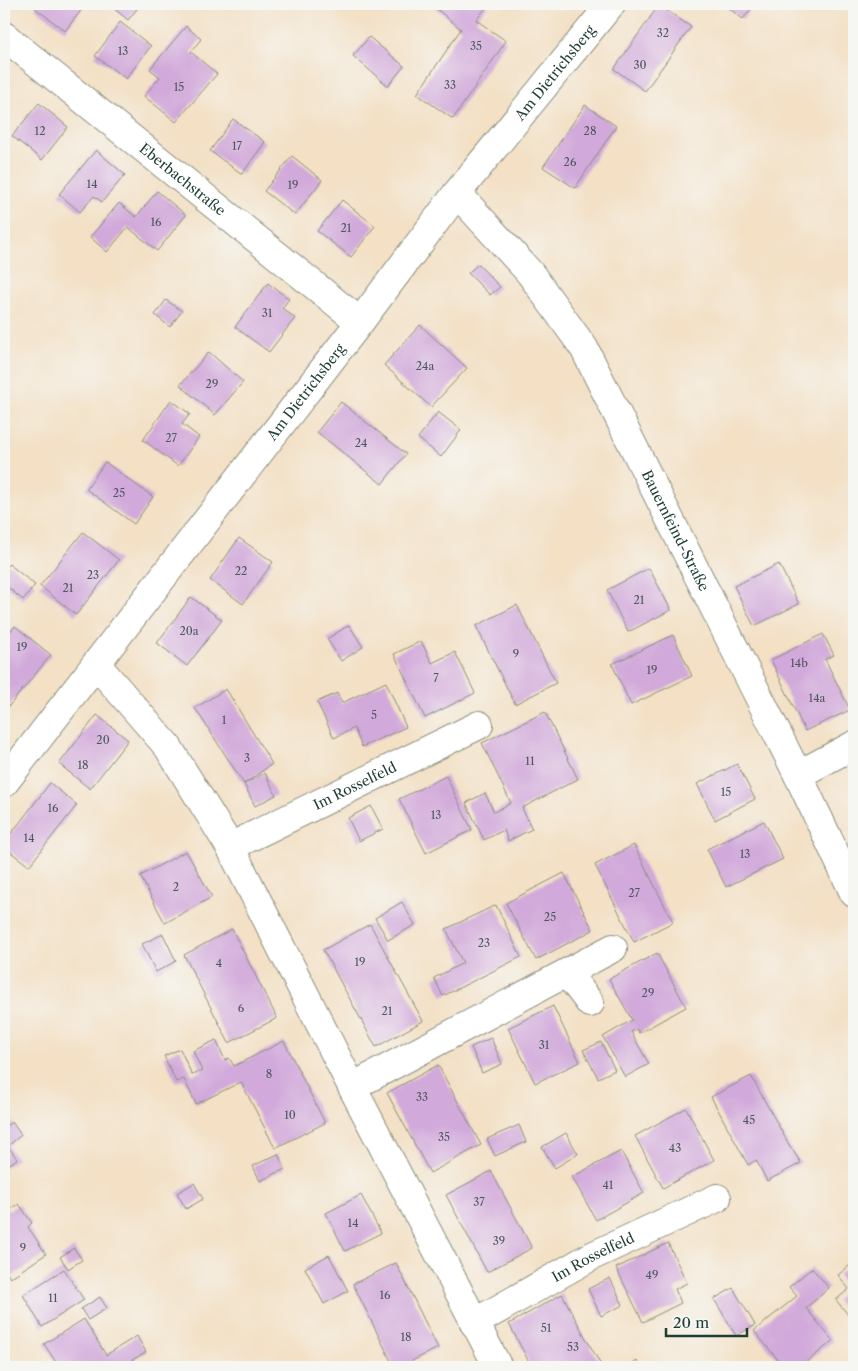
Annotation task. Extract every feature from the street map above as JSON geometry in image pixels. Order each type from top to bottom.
[{"type":"street","name":"Am Dietrichsberg","points":[[4,783],[360,322],[457,193],[611,4]]},
{"type":"street","name":"Eberbachstraße","points":[[4,36],[360,322]]},
{"type":"street","name":"Bauernfeind-Straße","points":[[457,193],[530,273],[584,348],[798,775],[854,893]]},
{"type":"street","points":[[96,664],[168,747],[230,847],[352,1088],[498,1367]]},
{"type":"street","name":"Im Rosselfeld","points":[[230,847],[479,725]]},
{"type":"street","points":[[798,775],[854,745]]},
{"type":"street","points":[[352,1088],[613,948]]},
{"type":"street","points":[[567,973],[590,1003]]},
{"type":"street","name":"Im Rosselfeld","points":[[474,1323],[592,1256],[716,1198]]},
{"type":"building","points":[[39,4],[86,4],[65,31],[35,8]]},
{"type":"building","points":[[113,4],[141,4],[128,20],[111,6]]},
{"type":"building","points":[[435,4],[489,4],[476,20],[506,41],[453,119],[417,94],[461,29],[433,6]]},
{"type":"building","points":[[723,4],[755,4],[743,19]]},
{"type":"building","points":[[659,5],[691,27],[645,91],[614,69]]},
{"type":"building","points":[[120,22],[151,46],[126,79],[95,56]]},
{"type":"building","points":[[186,26],[201,39],[191,52],[217,74],[176,122],[144,96],[160,77],[150,69]]},
{"type":"building","points":[[369,37],[404,66],[388,86],[353,56]]},
{"type":"building","points":[[39,103],[68,127],[42,160],[12,136]]},
{"type":"building","points":[[585,105],[616,126],[575,188],[543,167]]},
{"type":"building","points":[[233,119],[265,142],[242,174],[210,151]]},
{"type":"building","points":[[96,150],[125,175],[102,202],[94,196],[80,212],[59,194]]},
{"type":"building","points":[[292,156],[322,180],[295,215],[264,191]]},
{"type":"building","points":[[157,191],[186,215],[157,251],[128,227],[107,252],[90,237],[119,203],[136,217]]},
{"type":"building","points":[[342,200],[375,226],[351,257],[317,231]]},
{"type":"building","points":[[478,264],[500,287],[490,295],[468,273]]},
{"type":"building","points":[[268,283],[289,299],[282,308],[295,318],[269,352],[235,327]]},
{"type":"building","points":[[166,300],[182,311],[170,327],[155,315]]},
{"type":"building","points":[[420,325],[467,368],[431,407],[384,365]]},
{"type":"building","points":[[209,352],[243,382],[215,415],[180,385]]},
{"type":"building","points":[[171,400],[190,414],[182,424],[199,437],[178,466],[143,440]]},
{"type":"building","points":[[341,402],[406,454],[382,484],[317,432]]},
{"type":"building","points":[[438,412],[461,430],[441,457],[418,438]]},
{"type":"building","points":[[105,462],[153,497],[134,524],[86,489]]},
{"type":"building","points":[[83,532],[119,560],[76,615],[40,586]]},
{"type":"building","points":[[239,538],[273,562],[243,604],[210,580]]},
{"type":"building","points":[[9,564],[35,585],[23,600],[4,584],[4,570]]},
{"type":"building","points":[[779,564],[799,604],[754,626],[734,586]]},
{"type":"building","points":[[649,568],[671,610],[628,632],[607,590]]},
{"type":"building","points":[[191,597],[222,620],[187,666],[157,643]]},
{"type":"building","points":[[517,605],[556,683],[515,704],[476,626]]},
{"type":"building","points":[[349,625],[363,647],[341,661],[327,639]]},
{"type":"building","points":[[15,626],[51,655],[4,712],[4,639]]},
{"type":"building","points":[[823,634],[834,655],[825,659],[850,710],[805,731],[771,660]]},
{"type":"building","points":[[673,635],[692,676],[631,705],[612,664]]},
{"type":"building","points":[[421,641],[432,663],[455,652],[475,693],[425,718],[394,654]]},
{"type":"building","points":[[386,682],[406,727],[362,747],[354,728],[334,738],[317,702],[337,693],[342,703]]},
{"type":"building","points":[[226,689],[272,764],[244,784],[195,708]]},
{"type":"building","points":[[545,712],[578,779],[522,808],[532,829],[508,841],[504,830],[484,840],[466,803],[485,793],[494,812],[511,803],[482,743]]},
{"type":"building","points":[[97,715],[128,740],[90,789],[59,764]]},
{"type":"building","points":[[737,764],[755,799],[715,820],[697,784]]},
{"type":"building","points":[[265,773],[276,795],[255,806],[244,784]]},
{"type":"building","points":[[446,776],[472,830],[426,853],[399,799]]},
{"type":"building","points":[[50,783],[77,805],[29,866],[4,847],[4,843]]},
{"type":"building","points":[[371,806],[383,829],[359,841],[348,818]]},
{"type":"building","points":[[764,821],[783,859],[726,887],[707,849]]},
{"type":"building","points":[[634,845],[673,922],[634,942],[595,865]]},
{"type":"building","points":[[186,851],[212,897],[165,923],[140,876]]},
{"type":"building","points":[[564,873],[593,930],[536,960],[506,903]]},
{"type":"building","points":[[402,902],[415,925],[388,940],[375,918]]},
{"type":"building","points":[[496,905],[521,957],[443,996],[434,978],[463,963],[446,929]]},
{"type":"building","points":[[370,924],[423,1021],[376,1047],[323,950]]},
{"type":"building","points":[[232,929],[277,1018],[229,1043],[184,955]]},
{"type":"building","points":[[163,934],[176,961],[156,972],[142,944]]},
{"type":"building","points":[[657,953],[686,1007],[639,1033],[637,1029],[631,1032],[649,1064],[625,1077],[603,1037],[632,1020],[609,979]]},
{"type":"building","points":[[553,1006],[580,1062],[535,1083],[508,1028]]},
{"type":"building","points":[[491,1038],[502,1064],[482,1073],[471,1047]]},
{"type":"building","points":[[216,1040],[225,1060],[229,1058],[234,1066],[284,1041],[325,1123],[275,1148],[241,1082],[196,1104],[184,1079],[176,1082],[164,1056],[180,1049],[192,1075],[202,1071],[193,1051]]},
{"type":"building","points":[[601,1042],[615,1070],[598,1078],[583,1050]]},
{"type":"building","points":[[438,1065],[481,1145],[430,1173],[387,1093]]},
{"type":"building","points":[[751,1076],[801,1163],[767,1181],[756,1160],[748,1165],[711,1097]]},
{"type":"building","points":[[686,1108],[714,1160],[663,1188],[635,1136]]},
{"type":"building","points":[[12,1122],[21,1135],[8,1146],[17,1159],[4,1168],[4,1127]]},
{"type":"building","points":[[519,1125],[526,1142],[495,1156],[487,1139]]},
{"type":"building","points":[[566,1133],[578,1154],[555,1168],[542,1147]]},
{"type":"building","points":[[621,1151],[644,1193],[596,1220],[572,1177]]},
{"type":"building","points":[[278,1154],[285,1169],[260,1181],[253,1166]]},
{"type":"building","points":[[491,1171],[532,1248],[487,1272],[446,1195]]},
{"type":"building","points":[[194,1183],[203,1199],[186,1209],[177,1193]]},
{"type":"building","points":[[361,1195],[381,1233],[345,1251],[326,1213]]},
{"type":"building","points":[[19,1204],[32,1223],[28,1227],[46,1254],[10,1278],[4,1269],[4,1205],[8,1211]]},
{"type":"building","points":[[668,1243],[687,1283],[675,1289],[681,1303],[643,1322],[616,1268]]},
{"type":"building","points":[[74,1248],[82,1260],[68,1269],[60,1257]]},
{"type":"building","points":[[329,1255],[348,1291],[324,1304],[305,1268]]},
{"type":"building","points":[[854,1262],[854,1322],[836,1300],[849,1289],[838,1275]]},
{"type":"building","points":[[396,1263],[438,1348],[400,1367],[394,1367],[353,1284]]},
{"type":"building","points":[[812,1268],[829,1288],[806,1308],[833,1341],[800,1367],[784,1367],[754,1331],[797,1296],[789,1287]]},
{"type":"building","points":[[64,1269],[84,1300],[42,1327],[23,1295]]},
{"type":"building","points":[[610,1278],[623,1305],[601,1316],[588,1289]]},
{"type":"building","points":[[733,1288],[755,1325],[736,1336],[714,1299]]},
{"type":"building","points":[[562,1294],[602,1367],[532,1367],[529,1362],[509,1324]]},
{"type":"building","points":[[100,1297],[107,1308],[88,1320],[81,1309]]},
{"type":"building","points":[[84,1319],[106,1355],[137,1336],[146,1352],[120,1367],[59,1367],[44,1344]]},
{"type":"building","points":[[637,1361],[641,1367],[627,1367]]}]
